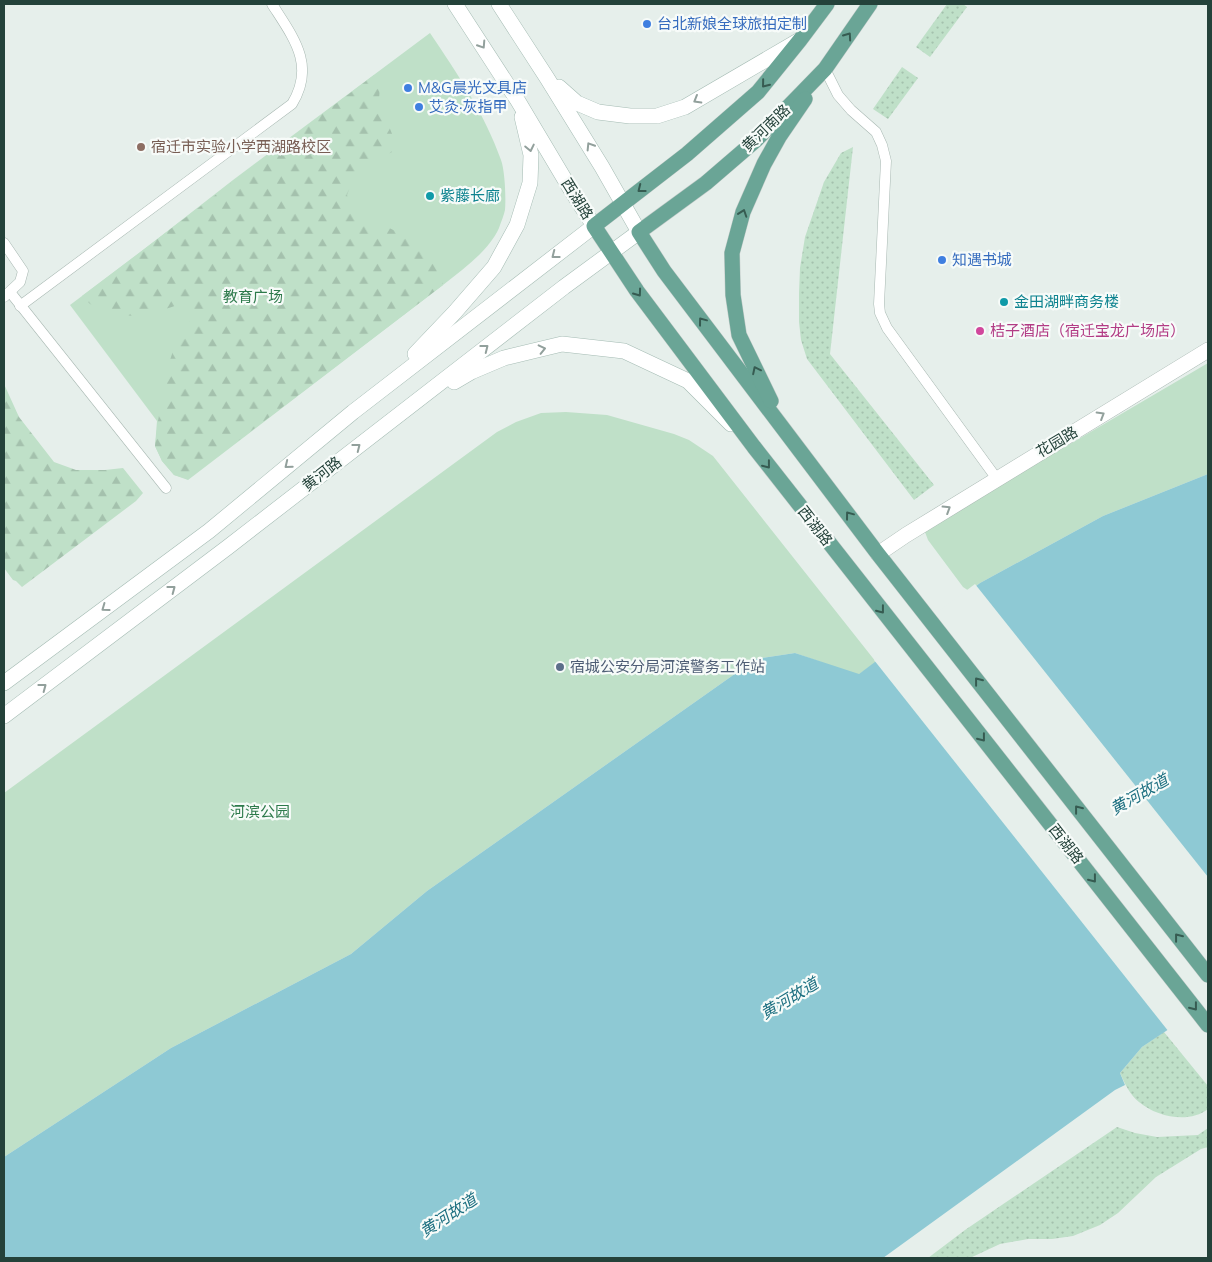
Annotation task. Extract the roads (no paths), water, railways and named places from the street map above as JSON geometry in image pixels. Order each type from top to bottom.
[{"type":"main road","name":"西湖路","points":[[455,4],[518,101],[571,190],[637,291],[851,572],[1208,1025]]},
{"type":"main road","points":[[499,4],[547,78],[668,277],[784,430]]},
{"type":"main road","name":"黄河南路","points":[[594,226],[687,154],[758,92],[827,4]]},
{"type":"main road","name":"黄河南路","points":[[640,232],[706,182],[756,140],[825,69],[870,4]]},
{"type":"main road","points":[[547,78],[577,103],[598,112],[630,116],[657,116],[685,107],[800,40]]},
{"type":"main road","points":[[784,430],[739,335],[733,295],[732,253],[743,212],[764,164],[779,137],[825,69]]},
{"type":"main road","points":[[353,412],[422,348],[455,312],[494,267],[517,225],[530,183],[532,155],[518,101]]},
{"type":"main road","name":"黄河路","points":[[4,683],[209,531],[353,412],[594,226]]},
{"type":"main road","name":"黄河路","points":[[4,716],[228,547],[556,293],[640,232]]},
{"type":"main road","points":[[375,433],[471,372],[504,358],[562,344],[624,351],[688,381],[754,447]]},
{"type":"main road","name":"花园路","points":[[878,554],[1208,350]]},
{"type":"main road","name":"西湖路","points":[[784,430],[878,554],[1208,975]]},
{"type":"lane","points":[[20,306],[292,104],[300,92],[302,64],[296,43],[272,4]]},
{"type":"lane","points":[[825,69],[838,95],[851,110],[876,132],[886,161],[880,313],[887,328],[997,479]]},
{"type":"lane","points":[[4,243],[23,271],[20,282],[7,295],[20,306],[166,488]]},
{"type":"water","name":"黄河故道","points":[[1208,474],[1208,1003],[1142,1047],[1120,1073],[1125,1085],[1115,1090],[883,1258],[4,1258],[4,1157],[171,1048],[351,954],[427,891],[756,659],[795,653],[859,674],[980,583],[1103,516]]},
{"type":"place","name":"台北新娘全球旅拍定制","points":[[647,24]]},
{"type":"place","name":"M&G晨光文具店","points":[[408,88]]},
{"type":"place","name":"艾灸·灰指甲","points":[[419,107]]},
{"type":"place","name":"宿迁市实验小学西湖路校区","points":[[141,147]]},
{"type":"place","name":"紫藤长廊","points":[[430,196]]},
{"type":"place","name":"知遇书城","points":[[942,260]]},
{"type":"place","name":"金田湖畔商务楼","points":[[1004,302]]},
{"type":"place","name":"桔子酒店（宿迁宝龙广场店）","points":[[980,331]]},
{"type":"place","name":"宿城公安分局河滨警务工作站","points":[[560,667]]},
{"type":"park label","name":"教育广场","points":[[253,297]]},
{"type":"park label","name":"河滨公园","points":[[260,812]]}]
